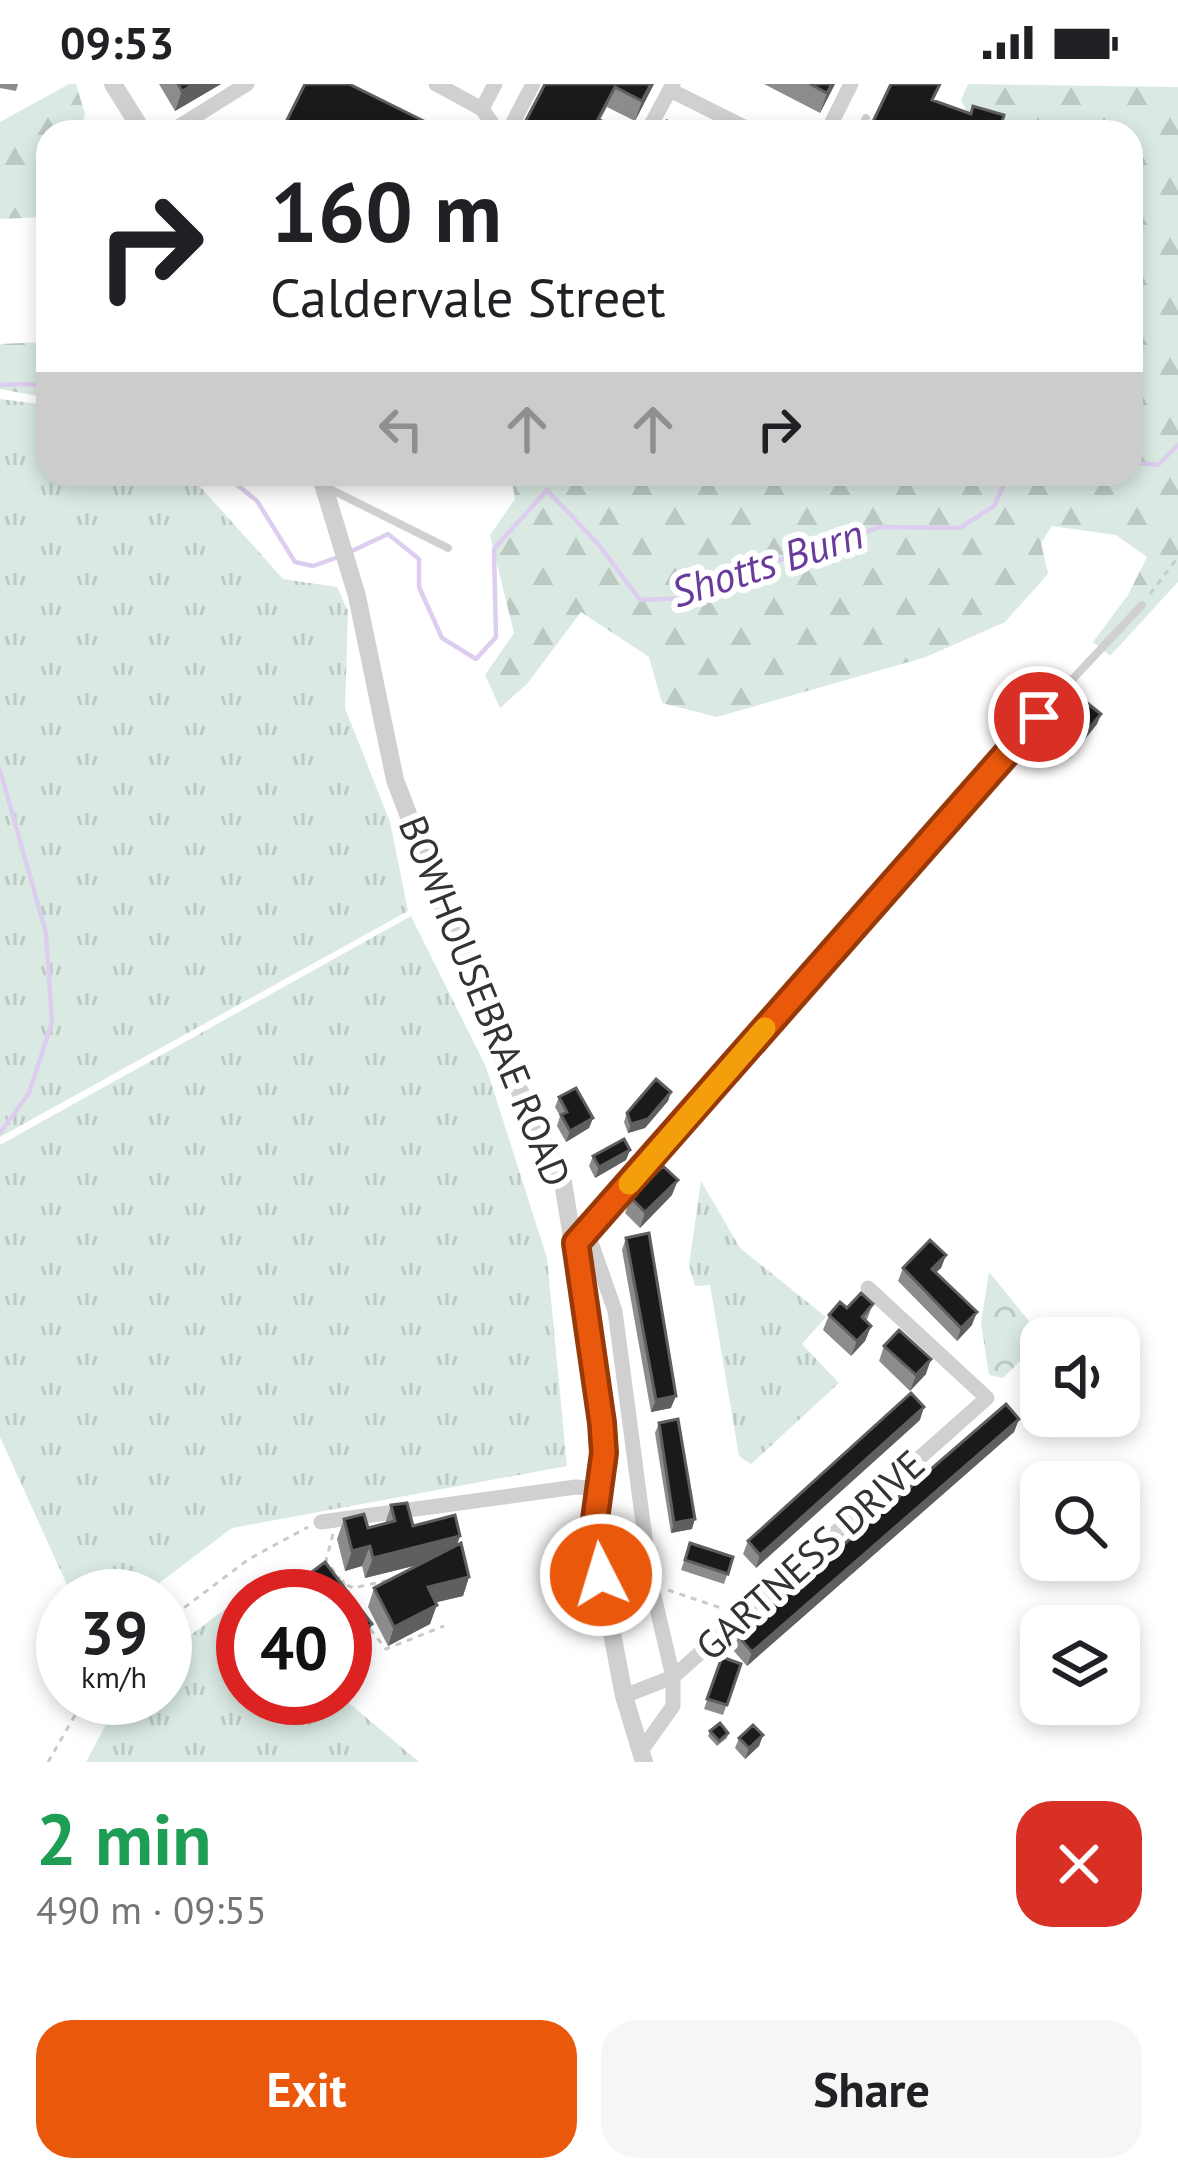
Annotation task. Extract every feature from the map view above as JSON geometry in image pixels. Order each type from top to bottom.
[{"type":"street","points":[[112,84],[135,120]]},
{"type":"street","points":[[190,120],[248,84]]},
{"type":"street","points":[[436,84],[482,109],[490,120]]},
{"type":"street","points":[[482,109],[495,84]]},
{"type":"street","points":[[514,120],[533,84]]},
{"type":"street","points":[[833,120],[851,84]]},
{"type":"street","points":[[653,120],[671,87],[732,120]]},
{"type":"street","name":"BOWHOUSEBRAE ROAD","points":[[324,486],[357,596],[395,780],[491,1034],[563,1182],[581,1237],[604,1453],[593,1534],[624,1696],[643,1757]]},
{"type":"street","points":[[643,1757],[673,1706],[673,1677],[651,1583],[615,1311],[581,1237],[1069,683]]},
{"type":"street","name":"GARTNESS DRIVE","points":[[624,1696],[673,1677],[987,1398],[868,1288]]},
{"type":"street","points":[[321,1522],[576,1487],[598,1489]]},
{"type":"lane","points":[[333,486],[448,548]]},
{"type":"lane","points":[[1069,683],[1142,605]]},
{"type":"path","points":[[1142,605],[1178,557]]},
{"type":"path","points":[[333,1569],[326,1561],[329,1539],[344,1518]]},
{"type":"path","points":[[192,1602],[285,1536],[321,1522]]},
{"type":"path","points":[[372,1584],[391,1580]]},
{"type":"path","points":[[651,1583],[740,1615]]},
{"type":"path","points":[[372,1629],[386,1649],[444,1627]]},
{"type":"path","points":[[49,1762],[70,1725]]},
{"type":"green space","points":[[76,84],[84,120],[36,120],[36,218],[0,219],[0,122]]},
{"type":"green space","points":[[968,84],[1178,87],[1178,582],[1110,656],[1093,642],[1128,595],[1147,557],[1116,535],[1052,526],[1041,543],[1048,574],[1005,622],[926,657],[717,717],[662,703],[649,657],[581,612],[527,684],[500,708],[485,675],[514,633],[490,535],[515,499],[513,486],[1143,486],[1143,120],[983,120],[967,112],[961,100]]},
{"type":"green space","points":[[36,342],[36,396],[0,389],[0,344]]},
{"type":"green space","points":[[0,399],[36,404],[36,486],[200,486],[283,579],[337,587],[348,611],[345,708],[390,822],[408,911],[0,1137]]},
{"type":"green space","points":[[411,916],[486,1067],[547,1258],[567,1466],[232,1528],[178,1569],[60,1569],[0,1437],[0,1145]]},
{"type":"green space","points":[[701,1181],[740,1248],[826,1317],[802,1344],[839,1383],[751,1464],[739,1456],[710,1285],[695,1286],[689,1265]]},
{"type":"green space","points":[[989,1272],[1026,1317],[1020,1317],[1020,1361],[1003,1378],[989,1375],[981,1323]]},
{"type":"green space","points":[[216,1616],[216,1725],[372,1722],[419,1762],[86,1762],[106,1725],[192,1725],[192,1634]]},
{"type":"building","points":[[305,84],[349,84],[422,120],[287,120]]},
{"type":"building","points":[[545,84],[651,84],[642,101],[615,87],[600,120],[526,120]]},
{"type":"building","points":[[810,84],[832,84],[827,93]]},
{"type":"building","points":[[891,84],[940,84],[932,100],[971,114],[973,106],[1004,115],[1003,120],[874,120]]},
{"type":"building","points":[[1086,702],[1101,714],[1074,747],[1059,735]]},
{"type":"building","points":[[656,1079],[671,1092],[648,1119],[631,1124],[627,1113]]},
{"type":"building","points":[[576,1088],[593,1118],[570,1131],[561,1115],[567,1112],[559,1097]]},
{"type":"building","points":[[624,1139],[630,1150],[599,1167],[593,1156]]},
{"type":"building","points":[[663,1166],[678,1180],[645,1212],[631,1198]]},
{"type":"building","points":[[649,1233],[676,1396],[656,1400],[626,1238]]},
{"type":"building","points":[[930,1240],[946,1255],[932,1269],[977,1312],[961,1328],[903,1268]]},
{"type":"building","points":[[861,1293],[873,1304],[862,1317],[871,1326],[857,1341],[829,1315],[840,1302],[847,1308]]},
{"type":"building","points":[[899,1330],[931,1359],[916,1375],[884,1346]]},
{"type":"building","points":[[911,1393],[924,1407],[760,1555],[748,1541]]},
{"type":"building","points":[[1006,1404],[1019,1419],[752,1652],[738,1636]]},
{"type":"building","points":[[678,1419],[695,1519],[674,1523],[659,1423]]},
{"type":"building","points":[[407,1503],[413,1526],[455,1515],[460,1536],[373,1558],[370,1546],[352,1551],[344,1519],[364,1514],[368,1528],[395,1521],[391,1505]]},
{"type":"building","points":[[461,1543],[469,1577],[428,1587],[437,1605],[394,1627],[374,1588]]},
{"type":"building","points":[[690,1543],[733,1557],[728,1574],[685,1560]]},
{"type":"building","points":[[722,1657],[741,1664],[727,1705],[707,1699]]},
{"type":"building","points":[[720,1723],[728,1733],[719,1741],[710,1731]]},
{"type":"building","points":[[753,1725],[763,1735],[749,1748],[739,1738]]},
{"type":"waterway","name":"Shotts Burn","points":[[0,385],[36,385]]},
{"type":"waterway","name":"Shotts Burn","points":[[1143,463],[1158,465],[1178,445]]},
{"type":"waterway","name":"Shotts Burn","points":[[239,486],[257,501],[295,562],[313,566],[341,556]]},
{"type":"waterway","name":"Shotts Burn","points":[[352,551],[388,534],[419,559],[419,587],[442,638],[476,659],[496,637],[494,549],[547,490],[599,545],[640,600],[686,598],[736,574],[880,527],[960,528],[994,506],[1003,486]]},
{"type":"waterway","points":[[0,770],[46,933],[52,1022],[29,1093],[0,1133]]},
{"type":"slow traffic","points":[[629,1184],[765,1028]]},
{"type":"route","points":[[601,1575],[593,1534],[604,1453],[602,1423],[576,1243],[1039,717]]}]
